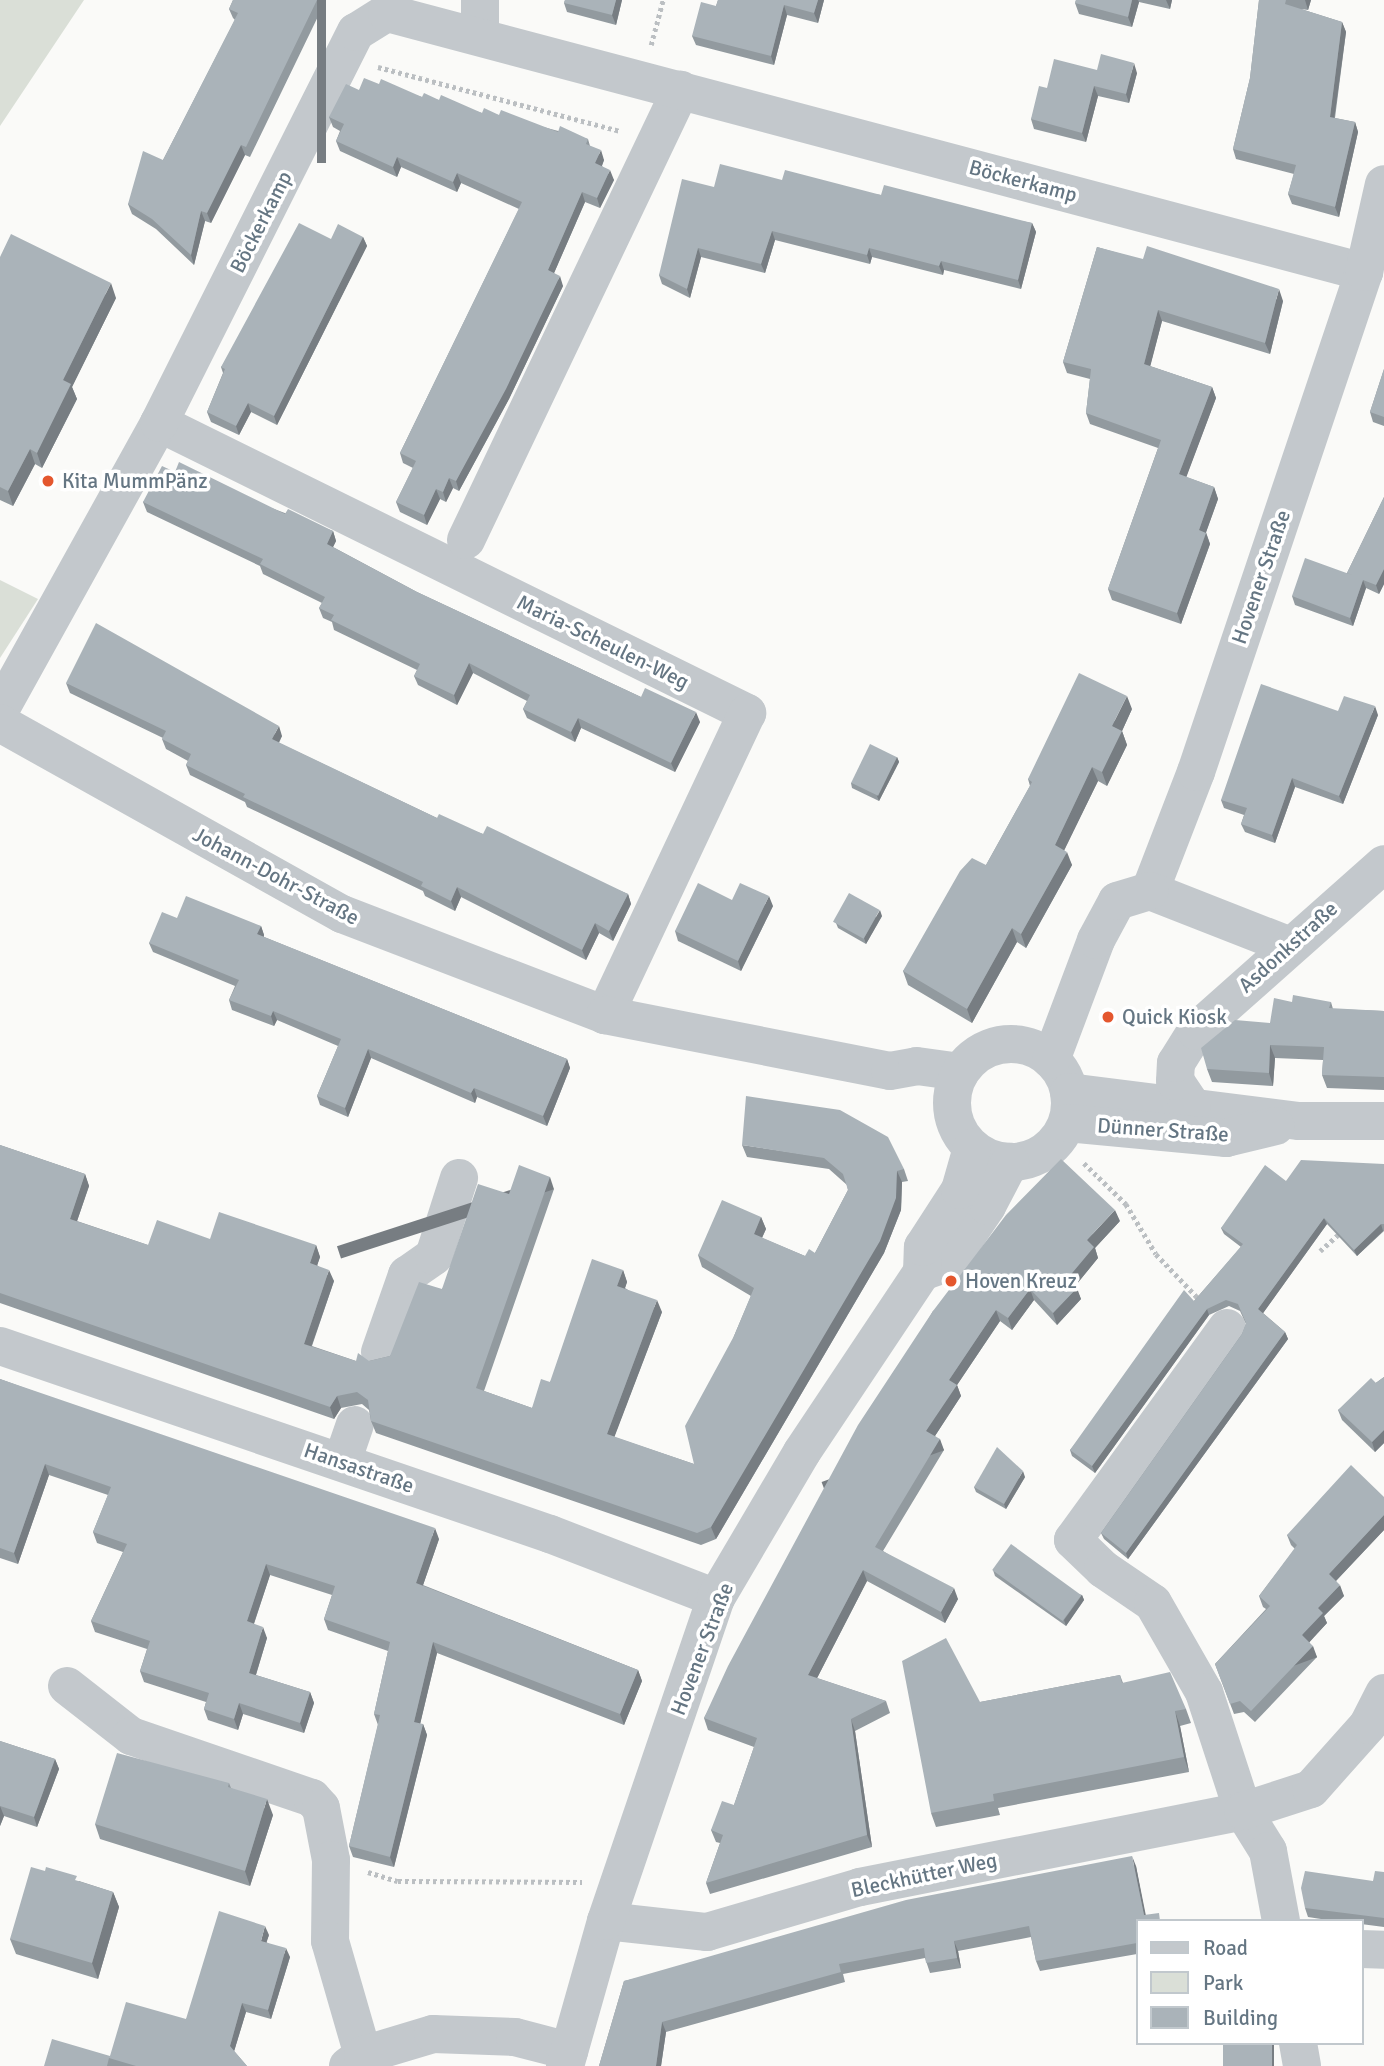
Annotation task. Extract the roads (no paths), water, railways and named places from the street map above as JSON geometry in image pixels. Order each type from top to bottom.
[{"type":"street","name":"Böckerkamp","points":[[0,710],[159,424],[356,32],[391,7],[480,18],[642,80],[1364,272]]},
{"type":"street","points":[[466,540],[681,90]]},
{"type":"street","name":"Hovener Straße","points":[[1150,891],[1196,772],[1364,272],[1384,184]]},
{"type":"street","name":"Maria-Scheulen-Weg","points":[[159,424],[747,713],[604,1015]]},
{"type":"street","name":"Johann-Dohr-Straße","points":[[0,723],[342,914],[604,1015],[890,1071],[917,1066],[956,1087]]},
{"type":"street","name":"Asdonkstraße","points":[[1192,1106],[1175,1081],[1176,1063],[1196,1031],[1288,945],[1384,864]]},
{"type":"street","points":[[956,1087],[961,1135],[972,1148],[990,1158],[1010,1162],[1034,1158],[1096,940],[1117,901],[1150,891],[1288,945]]},
{"type":"street","name":"Dünner Straße","points":[[956,1087],[977,1055],[998,1045],[1053,1093],[1226,1138],[1299,1121]]},
{"type":"street","name":"Dünner Straße","points":[[1053,1093],[1192,1106],[1299,1121],[1384,1121]]},
{"type":"street","name":"Hovener Straße","points":[[567,2059],[606,1921],[716,1598],[808,1442],[922,1272],[923,1247],[960,1190],[972,1148]]},
{"type":"street","name":"Hovener Straße","points":[[922,1272],[949,1262],[987,1206],[1010,1162]]},
{"type":"street","points":[[380,1352],[407,1275],[433,1256],[459,1178]]},
{"type":"street","points":[[1227,1328],[1073,1540],[1104,1569],[1153,1603],[1204,1692],[1243,1811],[1268,1851],[1281,1919]]},
{"type":"street","name":"Hansastraße","points":[[0,1346],[550,1534],[716,1598]]},
{"type":"street","points":[[342,1462],[355,1425]]},
{"type":"street","points":[[67,1686],[131,1736],[312,1798],[328,1824],[331,1860],[330,1941],[356,2061],[433,2034],[515,2037],[567,2059]]},
{"type":"street","name":"Bleckhütter Weg","points":[[606,1921],[707,1932],[860,1886],[1243,1811],[1311,1789],[1368,1725],[1384,1693]]},
{"type":"street","points":[[1363,1949],[1384,1951]]},
{"type":"street","points":[[1298,2045],[1302,2066]]},
{"type":"place","name":"Kita MummPänz","points":[[48,481]]},
{"type":"place","name":"Quick Kiosk","points":[[1108,1017]]},
{"type":"place","name":"Hoven Kreuz","points":[[951,1281]]}]
